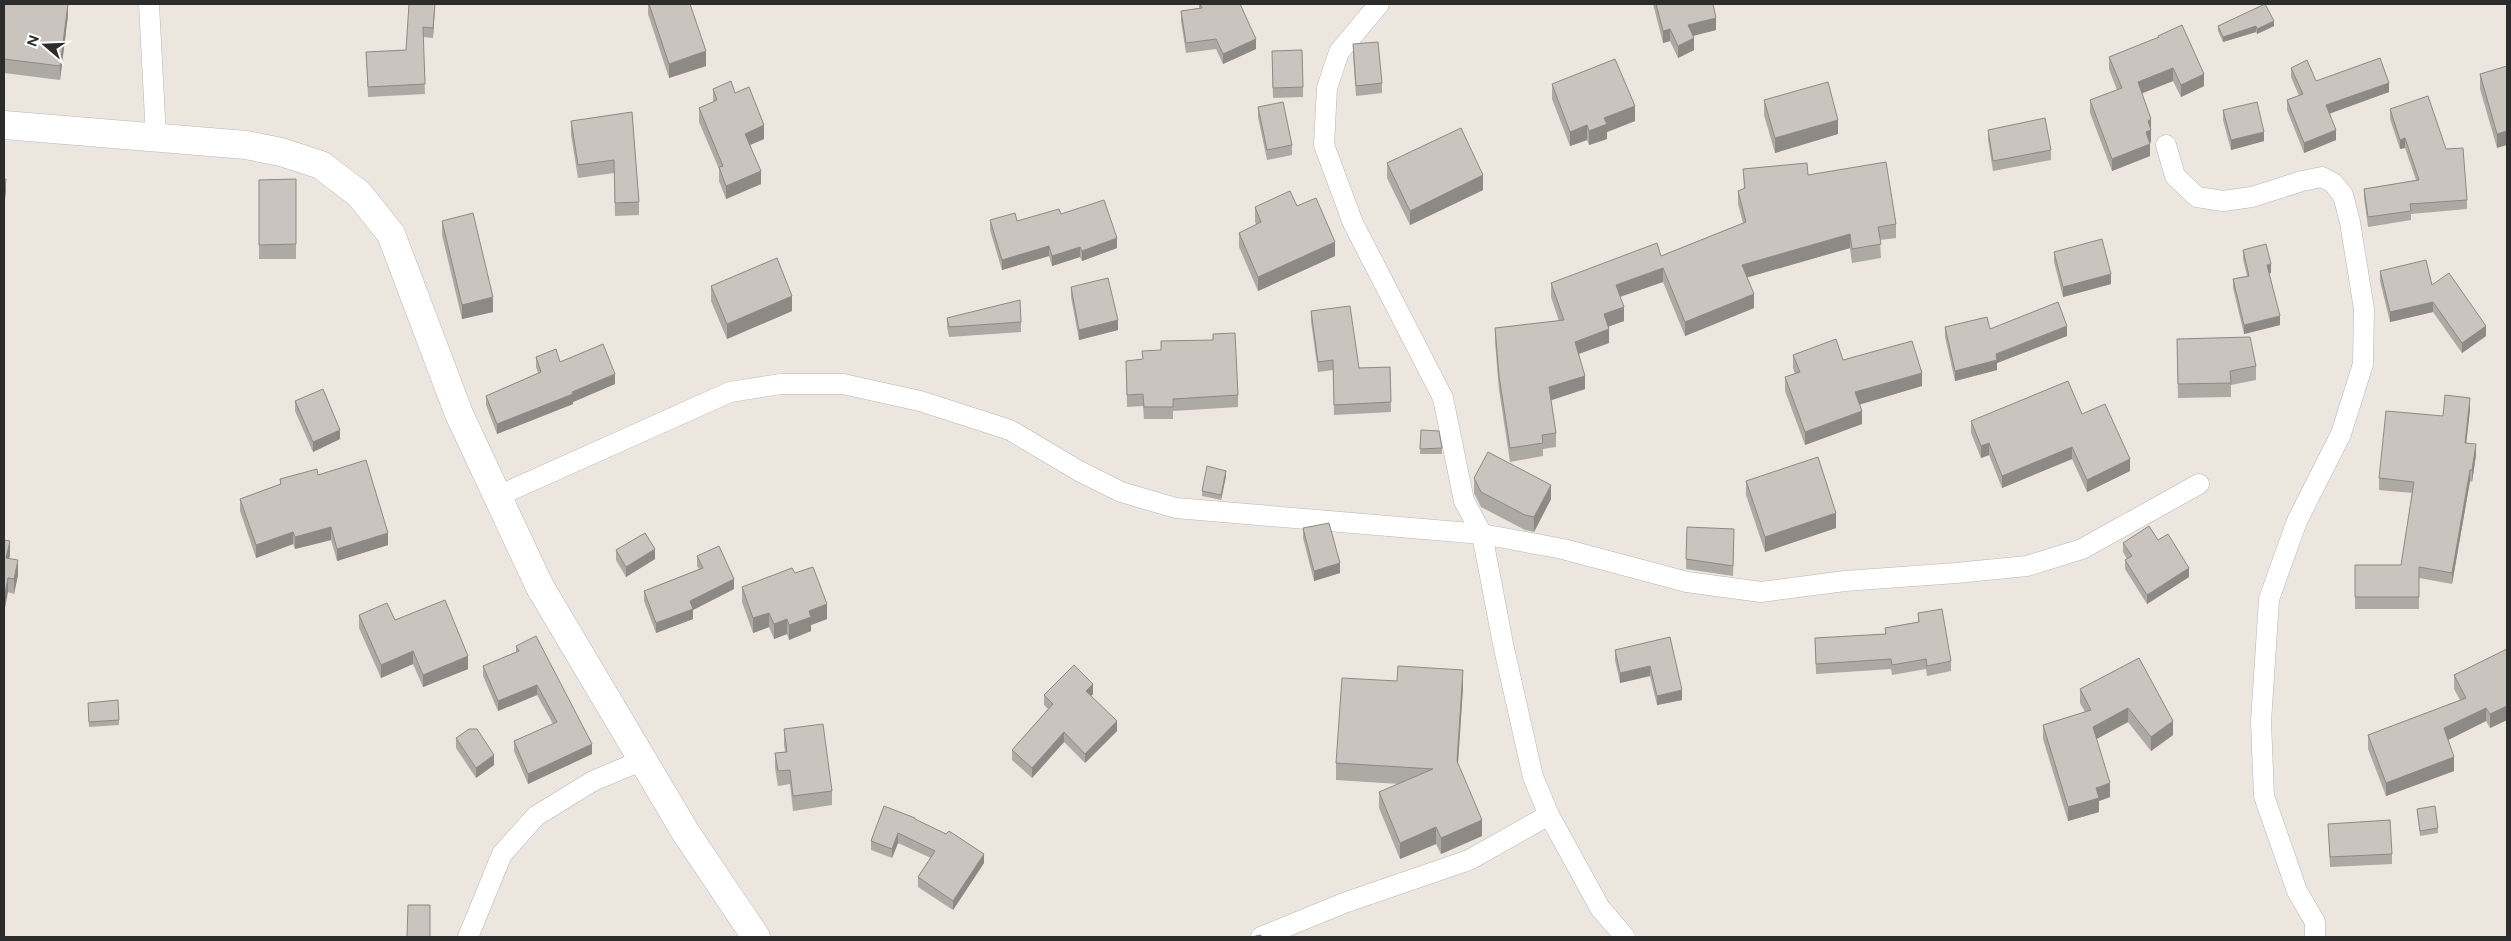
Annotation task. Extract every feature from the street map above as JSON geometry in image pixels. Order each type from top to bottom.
[{"type":"main road","points":[[4,125],[246,145],[281,152],[321,165],[359,194],[391,234],[459,414],[540,587],[686,833],[756,937]]},
{"type":"street","points":[[149,4],[156,138]]},
{"type":"street","points":[[1379,4],[1339,52],[1327,88],[1324,145],[1352,223],[1444,398],[1464,501],[1482,534],[1503,644],[1533,777],[1550,815],[1600,908],[1624,937]]},
{"type":"street","points":[[2166,145],[2175,176],[2197,197],[2223,201],[2252,197],[2302,181],[2322,177],[2334,183],[2343,195],[2350,222],[2364,310],[2363,364],[2341,434],[2297,521],[2269,599],[2261,722],[2264,796],[2297,890],[2315,922],[2316,937]]},
{"type":"street","points":[[498,496],[730,392],[781,384],[843,384],[920,401],[1010,430],[1078,471],[1121,492],[1176,508],[1482,534],[1562,549],[1687,582],[1761,592],[1845,580],[1956,573],[2026,566],[2082,548],[2200,484]]},
{"type":"street","points":[[468,937],[502,854],[536,816],[593,782],[642,760]]},
{"type":"street","points":[[1261,937],[1344,903],[1469,860],[1550,815]]},
{"type":"building","points":[[4,4],[68,4],[60,66],[4,59]]},
{"type":"building","points":[[409,4],[435,4],[433,28],[423,27],[425,84],[368,87],[366,52],[406,50]]},
{"type":"building","points":[[649,4],[690,4],[706,51],[669,64]]},
{"type":"building","points":[[1200,4],[1240,4],[1256,39],[1223,54],[1216,39],[1186,43],[1181,11],[1202,8]]},
{"type":"building","points":[[1656,4],[1713,4],[1716,18],[1688,25],[1694,38],[1678,46],[1670,29],[1663,31]]},
{"type":"building","points":[[2265,4],[2274,21],[2257,29],[2256,26],[2223,37],[2218,26]]},
{"type":"building","points":[[2182,25],[2204,74],[2181,85],[2173,68],[2138,82],[2151,119],[2148,121],[2151,130],[2146,132],[2150,144],[2112,159],[2090,100],[2122,88],[2109,57],[2159,37]]},
{"type":"building","points":[[1378,42],[1382,83],[1356,86],[1353,44]]},
{"type":"building","points":[[1302,50],[1303,87],[1273,88],[1272,51]]},
{"type":"building","points":[[2380,58],[2389,83],[2326,105],[2336,130],[2304,143],[2287,100],[2303,94],[2291,68],[2307,60],[2316,81]]},
{"type":"building","points":[[1615,59],[1635,106],[1604,118],[1607,124],[1589,131],[1587,125],[1570,132],[1552,84]]},
{"type":"building","points":[[2507,66],[2507,131],[2497,134],[2480,74]]},
{"type":"building","points":[[731,81],[735,93],[749,87],[764,125],[745,134],[761,171],[726,186],[719,167],[723,166],[699,108],[717,100],[713,89]]},
{"type":"building","points":[[1828,82],[1838,120],[1775,138],[1764,100]]},
{"type":"building","points":[[2428,96],[2446,149],[2463,148],[2467,200],[2410,204],[2411,211],[2368,217],[2364,189],[2419,180],[2405,138],[2400,140],[2390,109]]},
{"type":"building","points":[[1283,102],[1292,145],[1267,150],[1258,107]]},
{"type":"building","points":[[2257,102],[2264,132],[2231,140],[2223,110]]},
{"type":"building","points":[[632,112],[639,202],[615,203],[614,160],[578,165],[571,121]]},
{"type":"building","points":[[2045,118],[2051,150],[1993,161],[1988,130]]},
{"type":"building","points":[[1461,128],[1483,175],[1410,211],[1387,163]]},
{"type":"building","points":[[1886,162],[1896,224],[1878,227],[1881,244],[1852,249],[1850,234],[1742,265],[1754,294],[1685,322],[1663,268],[1616,285],[1624,307],[1604,314],[1609,329],[1575,342],[1585,376],[1549,387],[1556,433],[1542,435],[1543,443],[1510,448],[1499,376],[1495,328],[1564,320],[1551,283],[1657,243],[1661,256],[1746,222],[1738,191],[1745,188],[1743,169],[1807,163],[1808,175]]},
{"type":"building","points":[[4,179],[6,179],[4,196]]},
{"type":"building","points":[[296,179],[296,244],[259,245],[259,180]]},
{"type":"building","points":[[1290,191],[1297,206],[1316,198],[1335,242],[1258,277],[1239,233],[1261,222],[1255,207]]},
{"type":"building","points":[[1104,200],[1117,238],[1082,251],[1080,247],[1052,256],[1049,246],[1002,260],[990,220],[1015,213],[1017,221],[1059,209],[1061,214]]},
{"type":"building","points":[[473,213],[493,297],[462,305],[442,221]]},
{"type":"building","points":[[2102,239],[2111,274],[2063,287],[2054,252]]},
{"type":"building","points":[[2266,244],[2271,264],[2267,265],[2280,316],[2244,325],[2233,279],[2249,276],[2243,250]]},
{"type":"building","points":[[777,258],[792,296],[727,324],[711,286]]},
{"type":"building","points":[[2426,260],[2432,285],[2449,273],[2486,326],[2462,343],[2433,302],[2390,312],[2380,271]]},
{"type":"building","points":[[1108,278],[1118,320],[1079,330],[1071,287]]},
{"type":"building","points":[[1020,300],[1021,322],[949,327],[947,318]]},
{"type":"building","points":[[2058,302],[2067,326],[1996,354],[1997,360],[1955,371],[1945,327],[1987,317],[1990,329]]},
{"type":"building","points":[[1350,306],[1359,368],[1390,367],[1391,402],[1334,405],[1333,360],[1318,362],[1311,311]]},
{"type":"building","points":[[1235,333],[1238,395],[1173,399],[1173,407],[1144,407],[1143,394],[1127,395],[1126,361],[1143,359],[1142,351],[1161,350],[1161,341],[1213,340],[1213,334]]},
{"type":"building","points":[[2250,337],[2256,366],[2230,371],[2231,383],[2178,384],[2177,339]]},
{"type":"building","points":[[1836,339],[1843,360],[1912,341],[1922,373],[1855,392],[1862,411],[1805,432],[1785,377],[1800,372],[1793,355]]},
{"type":"building","points":[[603,344],[615,374],[572,392],[573,394],[497,424],[486,396],[541,372],[536,357],[556,349],[560,362]]},
{"type":"building","points":[[2068,381],[2082,414],[2105,404],[2130,459],[2087,480],[2072,447],[2002,476],[1989,443],[1981,446],[1971,421]]},
{"type":"building","points":[[323,389],[340,430],[313,442],[295,401]]},
{"type":"building","points":[[2445,395],[2470,398],[2465,443],[2476,444],[2452,573],[2419,567],[2419,597],[2355,597],[2355,565],[2401,565],[2414,482],[2379,478],[2386,411],[2443,416]]},
{"type":"building","points":[[1421,430],[1439,431],[1442,448],[1420,449]]},
{"type":"building","points":[[1488,452],[1551,485],[1534,517],[1525,515],[1481,492],[1474,478]]},
{"type":"building","points":[[1818,457],[1836,513],[1765,537],[1746,481]]},
{"type":"building","points":[[366,460],[388,533],[337,549],[331,527],[295,537],[293,532],[256,545],[240,499],[281,484],[280,479],[317,469],[318,475]]},
{"type":"building","points":[[1207,466],[1226,471],[1221,495],[1202,491]]},
{"type":"building","points":[[1329,523],[1340,563],[1314,571],[1303,528]]},
{"type":"building","points":[[2149,526],[2158,540],[2168,534],[2189,568],[2147,595],[2125,560],[2132,556],[2123,543]]},
{"type":"building","points":[[1687,527],[1734,529],[1733,566],[1686,559]]},
{"type":"building","points":[[645,533],[655,549],[626,567],[616,550]]},
{"type":"building","points":[[4,540],[10,541],[6,558],[18,560],[14,579],[8,578],[4,599]]},
{"type":"building","points":[[719,546],[734,579],[690,601],[693,609],[656,623],[644,591],[703,568],[697,556]]},
{"type":"building","points":[[813,567],[827,604],[809,611],[811,617],[789,625],[787,619],[774,624],[769,613],[753,618],[742,587],[792,568],[795,573]]},
{"type":"building","points":[[445,600],[468,656],[423,675],[413,651],[381,665],[359,615],[387,603],[395,620]]},
{"type":"building","points":[[1942,609],[1951,661],[1927,666],[1926,659],[1892,665],[1891,659],[1816,664],[1815,638],[1886,634],[1885,628],[1919,622],[1918,613]]},
{"type":"building","points":[[536,636],[592,744],[528,774],[514,741],[557,722],[537,685],[498,701],[483,666],[519,651],[516,646]]},
{"type":"building","points":[[1670,637],[1682,690],[1657,696],[1650,666],[1620,673],[1615,650]]},
{"type":"building","points":[[2507,649],[2507,706],[2490,714],[2486,708],[2444,728],[2454,757],[2386,783],[2368,735],[2466,698],[2454,675]]},
{"type":"building","points":[[2139,658],[2173,721],[2151,737],[2128,708],[2093,727],[2110,783],[2096,788],[2099,798],[2068,807],[2043,725],[2091,710],[2080,689]]},
{"type":"building","points":[[1074,665],[1093,684],[1086,691],[1117,721],[1085,754],[1064,732],[1032,768],[1012,750],[1053,704],[1044,695]]},
{"type":"building","points":[[1398,666],[1463,670],[1457,761],[1482,820],[1441,838],[1436,827],[1400,843],[1379,792],[1433,769],[1336,763],[1342,678],[1397,681]]},
{"type":"building","points":[[118,700],[119,720],[89,722],[88,703]]},
{"type":"building","points":[[823,724],[832,791],[793,796],[790,770],[778,771],[775,753],[787,752],[784,729]]},
{"type":"building","points":[[469,729],[477,729],[494,755],[476,768],[456,738]]},
{"type":"building","points":[[884,806],[915,818],[946,834],[949,831],[984,854],[953,901],[918,877],[935,851],[898,833],[892,849],[871,841]]},
{"type":"building","points":[[2435,806],[2438,828],[2420,831],[2417,809]]},
{"type":"building","points":[[2390,820],[2392,854],[2330,857],[2328,824]]},
{"type":"building","points":[[408,905],[430,905],[430,937],[407,937]]}]
